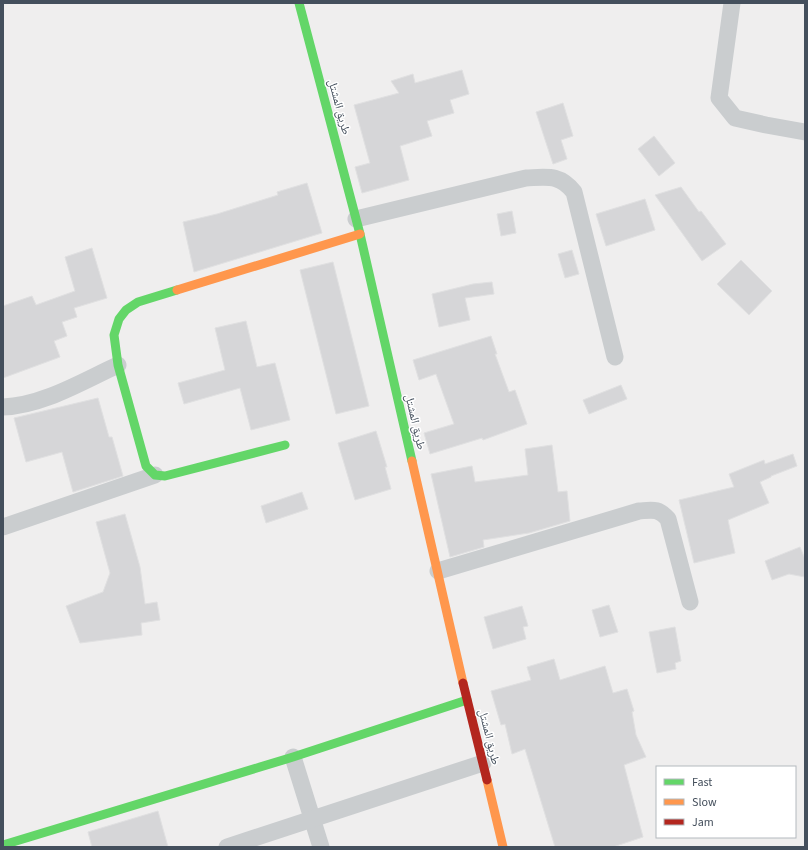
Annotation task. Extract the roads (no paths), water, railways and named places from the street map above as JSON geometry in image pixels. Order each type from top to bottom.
[{"type":"street","name":"طريق المشتل","points":[[299,3],[358,226],[467,700],[503,847]]},
{"type":"street","points":[[732,3],[719,98],[735,118],[805,132]]},
{"type":"street","points":[[154,475],[146,466],[118,365],[114,335],[119,320],[126,310],[138,302],[358,226],[526,178],[554,177],[567,183],[574,192],[615,357]]},
{"type":"street","points":[[3,407],[31,402],[60,392],[118,365]]},
{"type":"street","points":[[3,527],[154,475],[164,476],[285,445]]},
{"type":"street","points":[[438,571],[639,511],[655,510],[662,512],[668,519],[690,602]]},
{"type":"street","points":[[3,845],[293,757],[467,700]]},
{"type":"street","points":[[293,757],[321,847]]},
{"type":"street","points":[[227,847],[483,763]]}]
